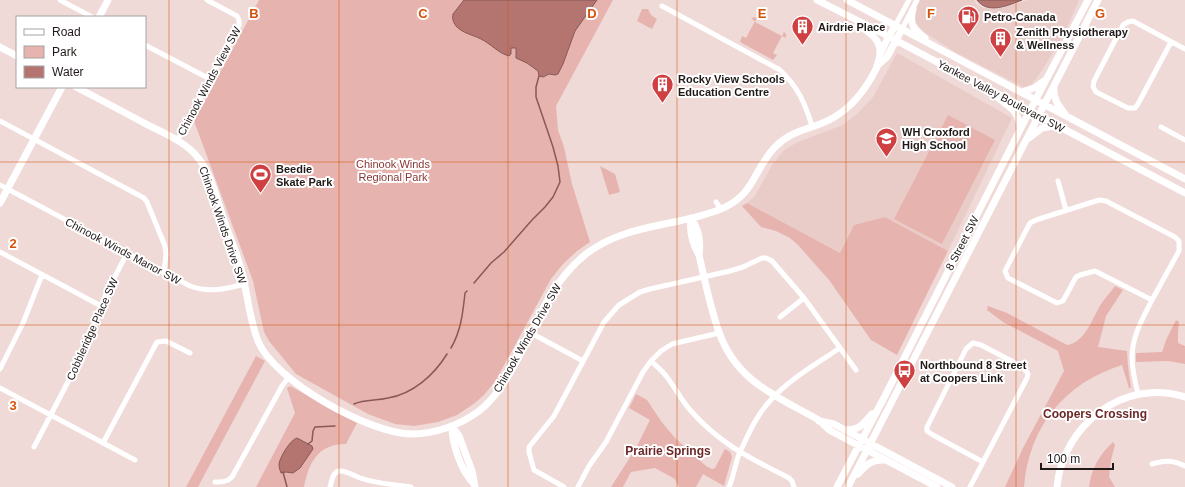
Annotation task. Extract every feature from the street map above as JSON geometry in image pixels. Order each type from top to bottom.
[{"type":"main road","points":[[100,16],[108,0]]},
{"type":"main road","name":"Yankee Valley Boulevard SW","points":[[817,0],[1185,192]]},
{"type":"main road","name":"Yankee Valley Boulevard SW","points":[[847,0],[1185,179]]},
{"type":"main road","name":"8 Street SW","points":[[837,487],[1020,128],[1048,78],[1088,0]]},
{"type":"main road","name":"8 Street SW","points":[[849,484],[1098,0]]},
{"type":"main road","points":[[912,9],[912,25],[920,34],[938,48]]},
{"type":"main road","points":[[836,10],[875,38],[880,48],[880,54]]},
{"type":"main road","name":"Chinook Winds Drive SW","points":[[78,88],[177,141],[197,156],[206,170],[242,271],[258,342],[267,357],[288,378],[323,400],[363,421],[380,428],[398,433],[427,433],[452,426],[468,418],[489,402],[509,374],[554,288],[572,267],[585,255],[598,246],[622,234],[690,218],[721,209],[737,201],[744,195],[752,184],[769,154],[777,146],[795,133],[812,126],[823,124],[832,119],[851,104],[864,89],[877,66],[880,54],[898,28]]},
{"type":"main road","name":"Chinook Winds Drive SW","points":[[877,66],[887,57],[892,38]]},
{"type":"main road","points":[[0,47],[16,55]]},
{"type":"main road","points":[[1022,92],[1034,88],[1048,78]]},
{"type":"main road","points":[[1054,86],[1055,100],[1066,116]]},
{"type":"main road","points":[[0,203],[61,88]]},
{"type":"main road","points":[[985,88],[1012,109],[1019,118],[1020,128]]},
{"type":"main road","points":[[1025,141],[1042,128],[1058,125]]},
{"type":"main road","points":[[690,218],[696,226],[700,245],[699,255],[719,333],[738,366],[753,381],[774,397],[819,420],[845,430],[886,460],[937,487]]},
{"type":"main road","points":[[1057,487],[1062,463],[1075,436],[1084,424],[1108,406],[1138,394],[1169,394],[1185,397]]},
{"type":"main road","points":[[845,430],[853,430],[858,428],[879,407]]},
{"type":"main road","points":[[819,420],[831,431],[861,442]]},
{"type":"main road","points":[[452,426],[460,436],[472,472],[474,486]]},
{"type":"main road","points":[[869,447],[952,487]]},
{"type":"main road","points":[[849,484],[868,464],[873,461],[886,460]]},
{"type":"street","points":[[60,0],[90,16]]},
{"type":"street","name":"Chinook Winds View SW","points":[[177,141],[238,27],[239,20],[234,14],[207,0]]},
{"type":"street","points":[[898,28],[909,0]]},
{"type":"street","points":[[898,28],[917,0]]},
{"type":"street","points":[[662,6],[780,70],[799,92],[812,126]]},
{"type":"street","points":[[1171,42],[1135,108],[1128,108],[1094,90],[1094,81],[1123,25],[1128,22],[1133,21],[1185,49]]},
{"type":"street","points":[[146,46],[210,79]]},
{"type":"street","points":[[0,121],[144,198],[165,246],[166,254],[164,273]]},
{"type":"street","points":[[1161,128],[1185,140]]},
{"type":"street","points":[[1058,181],[1066,210]]},
{"type":"street","name":"Chinook Winds Manor SW","points":[[0,185],[184,284],[198,289],[214,290],[245,284]]},
{"type":"street","points":[[1138,394],[1134,373],[1133,349],[1137,331],[1178,251],[1180,244],[1178,239],[1102,200],[1066,210],[1030,223],[1005,271],[1008,278],[1057,303],[1063,301],[1076,277],[1096,271],[1152,300]]},
{"type":"street","points":[[716,202],[721,209]]},
{"type":"street","points":[[0,252],[101,306]]},
{"type":"street","name":"Cobbleridge Place SW","points":[[34,447],[84,351],[105,296],[127,253]]},
{"type":"street","points":[[564,487],[534,470],[528,450],[530,445],[554,416],[610,313],[629,298],[650,289],[744,267],[762,258],[766,258],[772,261],[804,298],[856,370]]},
{"type":"street","points":[[0,369],[20,329],[42,275]]},
{"type":"street","points":[[780,317],[804,298]]},
{"type":"street","points":[[531,333],[583,361]]},
{"type":"street","points":[[578,487],[589,466],[606,442],[643,372],[651,361],[661,351],[672,344],[719,333]]},
{"type":"street","points":[[103,443],[158,342],[166,341],[190,354]]},
{"type":"street","points":[[970,487],[983,462],[1028,374],[1022,367],[981,345],[973,343],[966,349],[927,423],[927,427],[933,435],[983,462]]},
{"type":"street","points":[[729,487],[739,453],[758,417],[774,397],[789,383],[840,348]]},
{"type":"street","points":[[651,361],[667,377],[683,402],[701,422],[718,437],[739,453],[789,478],[794,487]]},
{"type":"street","points":[[215,482],[224,482],[232,477],[282,386],[288,378]]},
{"type":"street","points":[[0,388],[135,460]]},
{"type":"street","points":[[1152,464],[1162,461],[1171,461],[1185,466]]},
{"type":"street","points":[[330,487],[332,478],[335,474],[339,471],[343,471],[379,483],[411,487]]},
{"type":"shaded area","points":[[920,0],[974,0],[977,5],[983,8],[994,9],[1028,0],[1079,0],[1065,32],[1043,69],[1031,85],[1024,87],[955,52],[923,31],[913,19]]},
{"type":"shaded area","name":"WH Croxford High School","points":[[897,53],[1012,118],[948,251],[885,217],[854,225],[840,253],[747,203],[755,196],[772,165],[784,150],[798,142],[843,125],[857,114],[873,97]]},
{"type":"green space","name":"Chinook Winds Regional Park","points":[[259,0],[613,0],[556,106],[558,130],[564,147],[572,184],[590,242],[577,251],[563,264],[551,279],[496,380],[484,395],[457,415],[438,422],[414,426],[395,424],[368,414],[296,374],[269,341],[264,332],[253,281],[194,121]]},
{"type":"green space","points":[[642,9],[648,9],[651,15],[657,19],[652,29],[637,21]]},
{"type":"green space","points":[[754,17],[757,18],[755,22],[782,36],[773,53],[777,55],[773,60],[740,42],[742,36],[746,38],[755,21],[751,19]]},
{"type":"green space","points":[[784,32],[786,34],[786,38],[782,36]]},
{"type":"green space","points":[[948,115],[995,140],[942,244],[894,219]]},
{"type":"green space","points":[[600,166],[615,174],[620,192],[609,195]]},
{"type":"green space","points":[[747,203],[840,253],[854,225],[885,217],[948,251],[897,355],[871,340],[829,280],[798,245],[790,238],[776,231],[761,227],[742,206]]},
{"type":"green space","points":[[1115,286],[1123,290],[1106,316],[1098,347],[1127,351],[1131,388],[1129,388],[1122,365],[1083,383],[1067,395],[1042,426],[1033,445],[1027,465],[1024,487],[1005,487],[1023,448],[1064,371],[1058,351],[1003,322],[987,310],[988,306],[1007,313],[1067,345],[1079,340],[1084,335],[1101,304]]},
{"type":"green space","points":[[1176,320],[1179,322],[1178,343],[1185,346],[1185,364],[1168,361],[1136,362],[1136,353],[1162,352]]},
{"type":"green space","points":[[256,356],[265,361],[198,487],[186,487]]},
{"type":"green space","points":[[290,386],[357,423],[346,444],[328,447],[316,456],[312,462],[304,487],[256,487],[295,413],[287,388]]},
{"type":"green space","points":[[636,394],[647,400],[675,438],[706,466],[712,469],[715,468],[725,449],[730,452],[732,457],[724,486],[703,474],[696,487],[679,487],[675,479],[655,468],[631,472],[623,487],[611,487],[636,448],[650,420],[629,408]]},
{"type":"green space","points":[[1113,442],[1115,445],[1109,477],[1115,487],[1089,487],[1097,462]]},
{"type":"water","points":[[464,0],[597,0],[575,31],[558,74],[549,74],[543,77],[539,76],[538,71],[527,63],[516,58],[516,48],[511,48],[511,54],[509,56],[505,55],[485,41],[458,28],[454,23],[453,14]]},
{"type":"water","points":[[977,0],[1022,0],[999,8],[993,8],[982,5]]},
{"type":"water","points":[[297,438],[312,446],[313,449],[300,468],[293,473],[281,473],[279,464],[281,457],[288,445]]},
{"type":"waterway","points":[[474,283],[491,263],[504,252],[545,207],[553,197],[560,182],[553,147],[536,97],[536,87],[539,76]]},
{"type":"waterway","points":[[451,348],[459,328],[465,293],[467,291]]},
{"type":"waterway","points":[[354,404],[362,401],[380,400],[397,396],[414,388],[436,369],[447,354]]},
{"type":"waterway","points":[[308,444],[312,441],[315,427],[335,426]]},
{"type":"waterway","points":[[283,472],[287,487]]},
{"type":"place","name":"Petro-Canada","points":[[968,36]]},
{"type":"place","name":"Airdrie Place","points":[[803,46]]},
{"type":"place","name":"Zenith Physiotherapy & Wellness","points":[[1000,58]]},
{"type":"place","name":"Rocky View Schools Education Centre","points":[[662,104]]},
{"type":"place","name":"WH Croxford High School","points":[[886,158]]},
{"type":"place","name":"Beedie Skate Park","points":[[261,194]]},
{"type":"place","name":"Northbound 8 Street at Coopers Link","points":[[904,390]]},
{"type":"district","name":"Coopers Crossing","points":[[1095,414]]},
{"type":"district","name":"Prairie Springs","points":[[668,451]]}]
